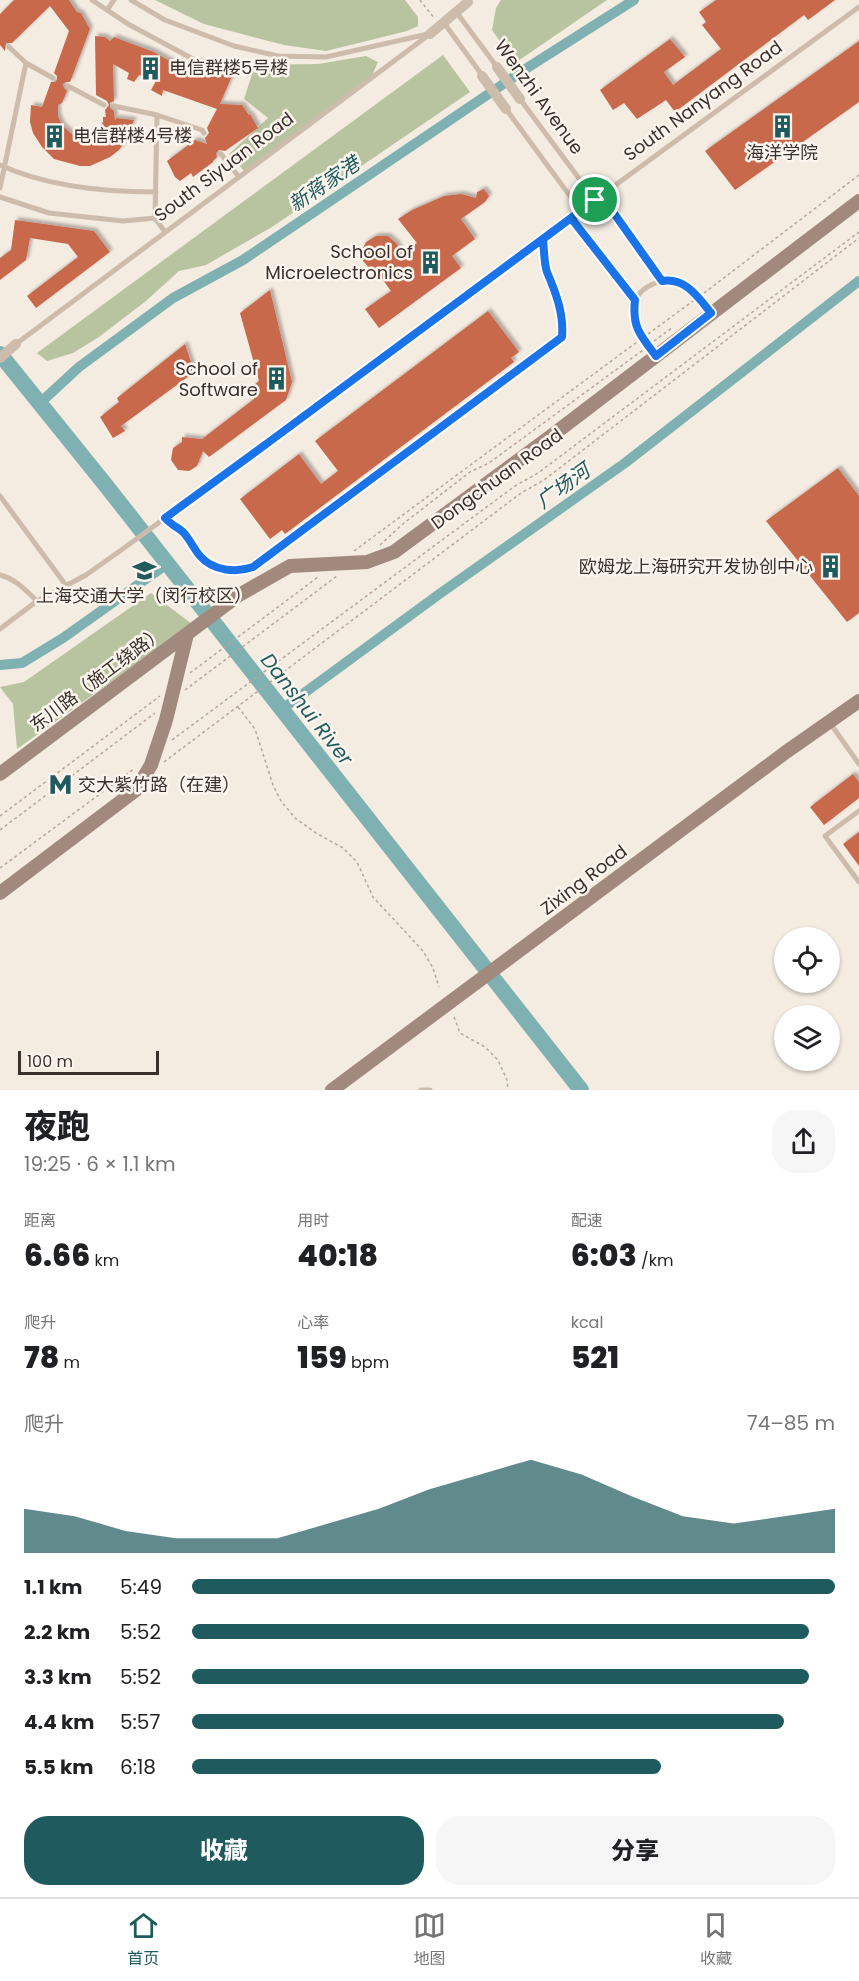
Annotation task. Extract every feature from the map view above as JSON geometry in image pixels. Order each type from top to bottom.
[{"type":"main road","name":"Dongchuan Road","points":[[187,634],[239,595],[290,566],[337,570],[394,552],[550,436],[652,351],[711,313],[859,201]]},
{"type":"main road","name":"东川路（施工绕路）","points":[[0,774],[187,634]]},
{"type":"main road","points":[[0,893],[136,790],[151,765],[166,720],[187,634]]},
{"type":"main road","name":"Zixing Road","points":[[332,1090],[859,701]]},
{"type":"street","name":"South Siyuan Road","points":[[430,34],[469,1]]},
{"type":"street","name":"Wenzhi Avenue","points":[[497,67],[520,99]]},
{"type":"street","name":"Wenzhi Avenue","points":[[482,76],[506,109]]},
{"type":"street","name":"South Nanyang Road","points":[[581,211],[598,198]]},
{"type":"street","name":"South Siyuan Road","points":[[0,358],[16,344]]},
{"type":"lane","points":[[92,0],[128,24],[195,60],[240,67]]},
{"type":"lane","points":[[107,10],[114,0]]},
{"type":"lane","points":[[131,0],[165,20],[234,46],[278,56],[326,57],[430,34]]},
{"type":"lane","name":"South Nanyang Road","points":[[598,198],[859,7]]},
{"type":"lane","name":"Wenzhi Avenue","points":[[457,13],[497,67]]},
{"type":"lane","name":"Wenzhi Avenue","points":[[442,25],[482,76]]},
{"type":"lane","name":"South Siyuan Road","points":[[16,344],[430,34]]},
{"type":"lane","points":[[9,47],[26,63],[52,78]]},
{"type":"lane","points":[[0,188],[2,166],[26,63]]},
{"type":"lane","points":[[68,86],[104,105]]},
{"type":"lane","name":"Wenzhi Avenue","points":[[520,99],[662,281]]},
{"type":"lane","points":[[114,106],[157,115],[202,130],[204,133]]},
{"type":"lane","name":"Wenzhi Avenue","points":[[506,109],[581,211]]},
{"type":"lane","points":[[157,115],[155,218],[165,232]]},
{"type":"lane","points":[[221,154],[239,177]]},
{"type":"lane","points":[[2,166],[50,181],[117,192],[156,192]]},
{"type":"lane","points":[[0,197],[49,213],[123,221],[155,218]]},
{"type":"lane","name":"South Nanyang Road","points":[[65,584],[86,574],[163,520],[581,211]]},
{"type":"lane","points":[[571,218],[635,300]]},
{"type":"lane","points":[[652,351],[633,317],[635,300],[642,290],[652,283],[667,280],[684,284],[711,313]]},
{"type":"lane","points":[[0,496],[65,584],[37,601],[0,629]]},
{"type":"lane","points":[[0,575],[10,577],[37,601]]},
{"type":"lane","points":[[830,722],[859,764]]},
{"type":"lane","points":[[859,811],[825,836],[859,882]]},
{"type":"lane","points":[[421,1090],[430,1090]]},
{"type":"path","points":[[420,0],[442,25]]},
{"type":"path","points":[[183,691],[264,630],[337,570],[859,176]]},
{"type":"path","name":"Dongchuan Road","points":[[172,740],[514,486],[538,473],[859,232]]},
{"type":"path","points":[[439,987],[433,968],[423,951],[374,897],[357,862],[343,848],[295,818],[281,801],[273,785],[255,729],[237,707],[521,493],[544,480],[859,238]]},
{"type":"path","points":[[163,520],[182,531],[202,559],[213,566],[240,571],[253,567],[562,337],[558,298],[546,270],[543,239]]},
{"type":"path","name":"Dongchuan Road","points":[[372,550],[470,472],[489,463],[652,351],[676,325]]},
{"type":"path","points":[[186,675],[320,576]]},
{"type":"path","points":[[0,816],[158,697]]},
{"type":"path","points":[[0,830],[156,712]]},
{"type":"path","points":[[0,868],[134,769]]},
{"type":"path","points":[[454,1017],[460,1033],[486,1047],[498,1060],[507,1080],[508,1090]]},
{"type":"green space","points":[[155,0],[405,0],[418,17],[418,26],[407,31],[326,51],[284,45],[204,24]]},
{"type":"green space","points":[[501,0],[607,0],[515,63],[492,30],[496,8]]},
{"type":"green space","points":[[443,55],[470,92],[272,227],[206,265],[179,271],[146,301],[99,337],[73,353],[47,361],[37,353]]},
{"type":"green space","points":[[366,56],[378,62],[371,78],[245,172],[229,154],[268,118],[244,99],[255,65],[318,64]]},
{"type":"green space","points":[[151,593],[192,624],[17,749],[13,704],[0,687],[24,682]]},
{"type":"building","points":[[14,0],[69,0],[77,12],[81,13],[90,29],[70,82],[63,84],[67,91],[62,103],[58,105],[58,116],[62,125],[74,136],[89,136],[98,131],[103,117],[106,117],[105,110],[109,105],[107,101],[96,95],[95,36],[105,37],[110,41],[114,37],[154,52],[189,72],[232,76],[220,104],[242,105],[258,128],[225,151],[219,150],[213,162],[193,177],[191,173],[180,181],[175,177],[167,161],[195,140],[207,144],[205,138],[209,133],[207,128],[217,109],[163,90],[162,96],[151,90],[156,81],[139,75],[134,82],[127,79],[129,73],[113,64],[114,101],[110,103],[110,108],[114,111],[115,121],[116,118],[134,120],[124,143],[110,157],[90,166],[80,166],[54,159],[33,133],[30,122],[31,105],[42,107],[51,82],[57,80],[54,73],[69,31],[50,6],[12,43],[6,43],[5,51],[0,45],[0,14]]},
{"type":"building","points":[[716,0],[835,0],[808,20],[804,15],[675,112],[666,100],[637,119],[624,103],[613,110],[600,90],[670,39],[685,57],[664,72],[673,85],[721,49],[702,25],[706,22],[699,12]]},
{"type":"building","name":"海洋学院","points":[[859,41],[859,102],[735,190],[705,151]]},
{"type":"building","name":"School of Microelectronics","points":[[484,189],[489,196],[485,202],[461,219],[475,239],[452,256],[461,268],[379,328],[365,309],[391,291],[378,273],[372,271],[363,261],[363,248],[366,242],[376,236],[388,236],[397,244],[402,255],[417,243],[398,219],[444,196],[461,194],[476,198],[477,192]]},
{"type":"building","points":[[15,220],[94,231],[110,252],[36,308],[27,296],[78,257],[68,244],[30,238],[26,260],[0,280],[0,258],[11,250]]},
{"type":"building","name":"School of Software","points":[[270,290],[292,382],[286,400],[209,457],[203,451],[197,466],[189,471],[178,470],[171,460],[173,448],[182,442],[182,437],[202,439],[254,399],[253,386],[259,381],[240,313]]},
{"type":"building","points":[[488,311],[519,352],[511,358],[514,362],[285,534],[282,530],[270,539],[240,499],[299,454],[321,484],[338,471],[315,441]]},
{"type":"building","points":[[185,344],[193,368],[189,376],[121,426],[125,431],[113,438],[100,417],[119,402],[117,398]]},
{"type":"building","name":"欧姆龙上海研究开发协创中心","points":[[838,468],[859,496],[859,613],[847,622],[766,521]]},
{"type":"building","points":[[853,774],[859,782],[859,798],[824,825],[810,807]]},
{"type":"building","points":[[859,832],[859,866],[843,844]]},
{"type":"waterway","name":"新蒋家港","points":[[40,403],[79,367],[173,298],[243,260],[527,68],[634,0]]},
{"type":"waterway","name":"广场河","points":[[281,710],[438,595],[625,463],[859,281]]},
{"type":"waterway","name":"Danshui River","points":[[0,354],[581,1090]]},
{"type":"waterway","points":[[0,665],[22,663],[63,638],[167,564]]},
{"type":"place","name":"电信群楼5号楼","points":[[151,68]]},
{"type":"place","name":"海洋学院","points":[[782,127]]},
{"type":"place","name":"电信群楼4号楼","points":[[55,136]]},
{"type":"place","name":"School of Microelectronics","points":[[431,262]]},
{"type":"place","name":"School of Software","points":[[276,379]]},
{"type":"place","name":"欧姆龙上海研究开发协创中心","points":[[831,567]]},
{"type":"place","name":"上海交通大学（闵行校区）","points":[[144,570]]},
{"type":"place","name":"交大紫竹路（在建）","points":[[60,785]]},
{"type":"route","points":[[595,200],[543,239],[546,270],[558,298],[562,337],[253,567],[240,571],[213,566],[202,559],[182,531],[174,528],[165,518],[286,430],[479,286],[543,239],[571,218],[604,262],[635,300],[633,317],[639,334],[656,356],[711,313],[695,293],[684,284],[662,281],[601,195],[595,200]]}]
